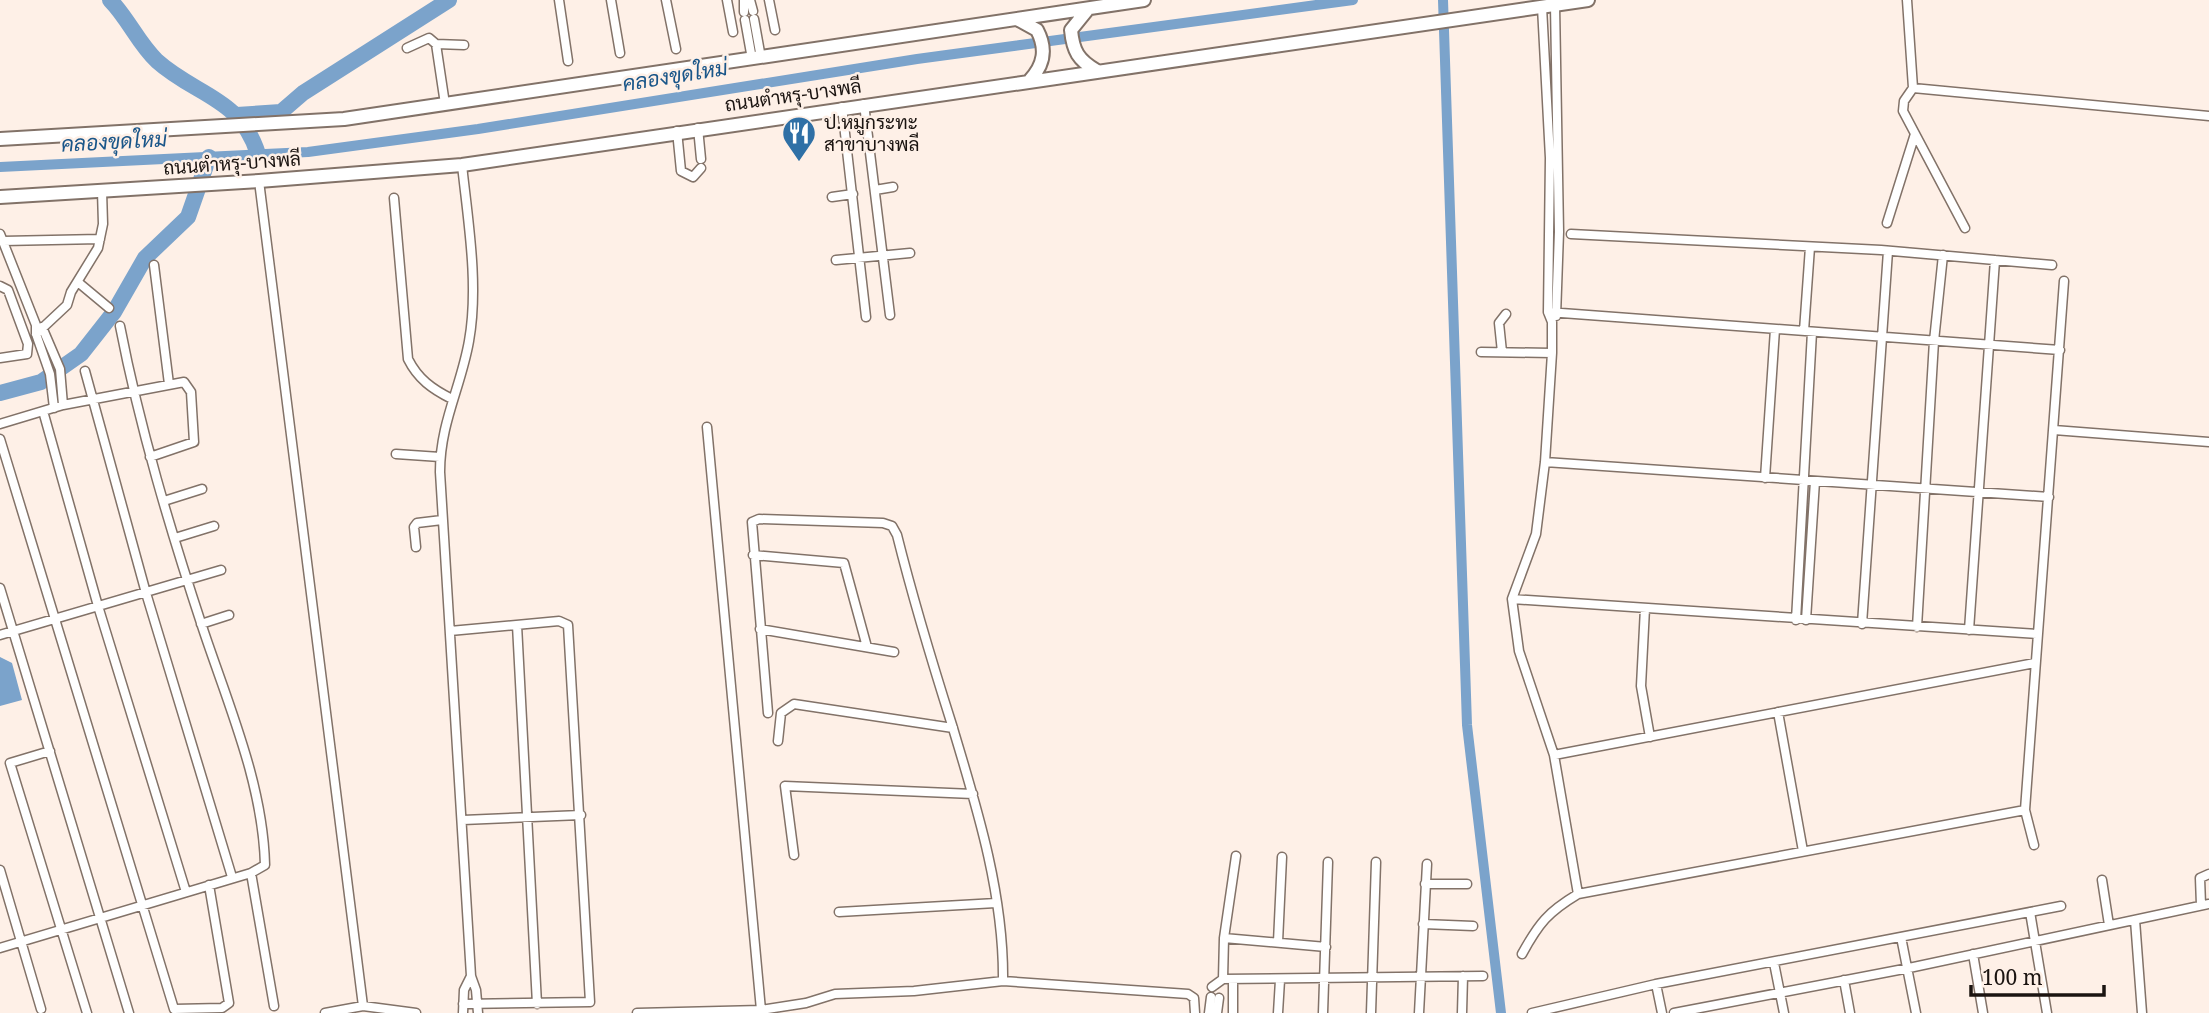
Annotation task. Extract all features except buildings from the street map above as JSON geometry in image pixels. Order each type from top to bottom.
[{"type":"main road","name":"ถนนตำหรุ-บางพลี","points":[[0,139],[344,119],[1144,0]]},
{"type":"main road","name":"ถนนตำหรุ-บางพลี","points":[[0,197],[462,165],[677,131],[1588,0]]},
{"type":"main road","points":[[1088,9],[1071,30],[1073,46],[1075,54],[1097,71]]},
{"type":"main road","points":[[1017,19],[1030,23],[1042,43],[1043,60],[1030,80]]},
{"type":"street","points":[[559,0],[568,61]]},
{"type":"street","points":[[611,0],[620,53]]},
{"type":"street","points":[[666,0],[676,49]]},
{"type":"street","points":[[727,0],[733,32]]},
{"type":"street","points":[[744,0],[756,59]]},
{"type":"street","points":[[749,15],[750,0]]},
{"type":"street","points":[[769,0],[775,30]]},
{"type":"street","points":[[1907,0],[1913,88],[1904,101],[1903,111],[1965,228]]},
{"type":"street","points":[[1549,6],[1559,232],[1552,353],[1545,462],[1536,534],[1513,599],[1519,651],[1554,755],[1578,894]]},
{"type":"street","points":[[407,48],[429,38],[436,44],[464,45]]},
{"type":"street","points":[[436,44],[445,104]]},
{"type":"street","points":[[1913,88],[2209,117]]},
{"type":"street","points":[[864,104],[890,315]]},
{"type":"street","points":[[842,107],[866,317]]},
{"type":"street","points":[[677,131],[681,172],[693,177],[701,163],[698,128]]},
{"type":"street","points":[[1887,223],[1915,134]]},
{"type":"street","points":[[462,165],[472,318],[465,361],[443,429],[440,457],[471,976],[478,1009]]},
{"type":"street","points":[[259,181],[363,1006]]},
{"type":"street","points":[[875,190],[893,187]]},
{"type":"street","points":[[39,329],[67,305],[71,292],[79,283],[100,239],[102,191]]},
{"type":"street","points":[[832,197],[853,194]]},
{"type":"street","points":[[394,198],[404,347],[415,374],[432,389],[452,399]]},
{"type":"street","points":[[1571,234],[1888,251],[2052,265]]},
{"type":"street","points":[[64,405],[60,369],[39,329],[1,238],[100,239]]},
{"type":"street","points":[[1796,620],[1810,247]]},
{"type":"street","points":[[1862,624],[1888,251]]},
{"type":"street","points":[[836,260],[910,253]]},
{"type":"street","points":[[1917,627],[1934,341],[1943,255]]},
{"type":"street","points":[[1969,630],[1995,260]]},
{"type":"street","points":[[154,265],[169,384]]},
{"type":"street","points":[[2034,845],[2025,810],[2064,281]]},
{"type":"street","points":[[79,283],[109,308]]},
{"type":"street","points":[[0,286],[8,290],[28,350],[22,356],[0,358]]},
{"type":"street","points":[[1553,312],[2060,350]]},
{"type":"street","points":[[1502,352],[1499,323],[1506,314]]},
{"type":"street","points":[[0,948],[251,873],[265,865],[261,829],[245,758],[150,457],[120,326]]},
{"type":"street","points":[[39,329],[50,374],[54,408]]},
{"type":"street","points":[[1765,478],[1775,329]]},
{"type":"street","points":[[1481,352],[1552,353]]},
{"type":"street","points":[[85,371],[146,593],[232,877]]},
{"type":"street","points":[[0,424],[64,405],[180,381],[189,387],[194,442],[150,457]]},
{"type":"street","points":[[43,411],[98,606],[186,892]]},
{"type":"street","points":[[707,427],[761,1010]]},
{"type":"street","points":[[2054,430],[2209,442]]},
{"type":"street","points":[[0,439],[174,1009],[222,1008],[229,1003],[209,885]]},
{"type":"street","points":[[396,454],[440,457]]},
{"type":"street","points":[[1545,462],[2049,497]]},
{"type":"street","points":[[1806,620],[1815,481]]},
{"type":"street","points":[[164,501],[202,489]]},
{"type":"street","points":[[416,547],[414,527],[417,523],[442,520]]},
{"type":"street","points":[[768,713],[751,527],[755,520],[883,523],[892,526],[897,535],[973,794],[996,902],[1003,981]]},
{"type":"street","points":[[175,538],[214,526]]},
{"type":"street","points":[[753,555],[844,563],[867,647]]},
{"type":"street","points":[[0,635],[221,570]]},
{"type":"street","points":[[0,588],[129,1013]]},
{"type":"street","points":[[1513,599],[2037,634]]},
{"type":"street","points":[[1645,608],[1641,686],[1650,737]]},
{"type":"street","points":[[201,624],[229,615]]},
{"type":"street","points":[[450,631],[559,621],[565,622],[570,629],[590,1002],[463,1009],[464,989],[471,976]]},
{"type":"street","points":[[517,625],[537,1003]]},
{"type":"street","points":[[760,629],[894,652]]},
{"type":"street","points":[[1554,755],[2035,663]]},
{"type":"street","points":[[778,741],[781,713],[794,704],[953,728]]},
{"type":"street","points":[[1778,712],[1803,851]]},
{"type":"street","points":[[0,766],[50,751]]},
{"type":"street","points":[[10,764],[87,1013]]},
{"type":"street","points":[[794,855],[785,786],[973,794]]},
{"type":"street","points":[[1522,954],[1550,911],[1578,894],[2025,810]]},
{"type":"street","points":[[463,820],[581,815]]},
{"type":"street","points":[[1217,1013],[1217,989],[1236,856]]},
{"type":"street","points":[[1278,942],[1282,857]]},
{"type":"street","points":[[1323,1013],[1328,862]]},
{"type":"street","points":[[1371,1013],[1376,862]]},
{"type":"street","points":[[1419,1013],[1427,864]]},
{"type":"street","points":[[0,870],[41,1009]]},
{"type":"street","points":[[251,873],[274,1006]]},
{"type":"street","points":[[1674,1013],[1714,1009],[2205,905],[2200,878],[2209,874]]},
{"type":"street","points":[[2102,880],[2109,925]]},
{"type":"street","points":[[1425,884],[1467,884]]},
{"type":"street","points":[[839,912],[996,902]]},
{"type":"street","points":[[1532,1013],[1657,985],[2061,906]]},
{"type":"street","points":[[2030,912],[2048,1013]]},
{"type":"street","points":[[2135,920],[2142,1013]]},
{"type":"street","points":[[1423,924],[1473,926]]},
{"type":"street","points":[[1902,937],[1916,1013]]},
{"type":"street","points":[[1224,938],[1326,947]]},
{"type":"street","points":[[1973,954],[1983,1013]]},
{"type":"street","points":[[1774,963],[1784,1013]]},
{"type":"street","points":[[1462,1013],[1464,976]]},
{"type":"street","points":[[1209,1013],[1217,989],[1233,979],[1325,980],[1483,976]]},
{"type":"street","points":[[1233,979],[1233,1013]]},
{"type":"street","points":[[1278,1013],[1280,980]]},
{"type":"street","points":[[1844,980],[1850,1013]]},
{"type":"street","points":[[637,1013],[761,1010],[806,1003],[835,994],[914,991],[1003,981],[1188,994],[1194,998],[1195,1013]]},
{"type":"street","points":[[1657,985],[1662,1013]]},
{"type":"street","points":[[325,1013],[363,1006],[416,1013]]},
{"type":"water","points":[[0,657],[12,663],[22,700],[0,706]]},
{"type":"waterway","points":[[110,0],[157,61],[215,99],[240,120],[258,154]]},
{"type":"waterway","points":[[237,115],[281,112],[303,93],[449,0]]},
{"type":"waterway","name":"คลองขุดใหม่","points":[[0,167],[308,152],[478,129],[917,59],[1353,0]]},
{"type":"waterway","points":[[1443,0],[1467,725],[1501,1013]]},
{"type":"waterway","points":[[0,393],[41,382],[81,354],[114,312],[145,258],[188,217],[209,157]]},
{"type":"place","name":"ป.หมูกระทะ สาขาบางพลี","points":[[799,163]]}]
